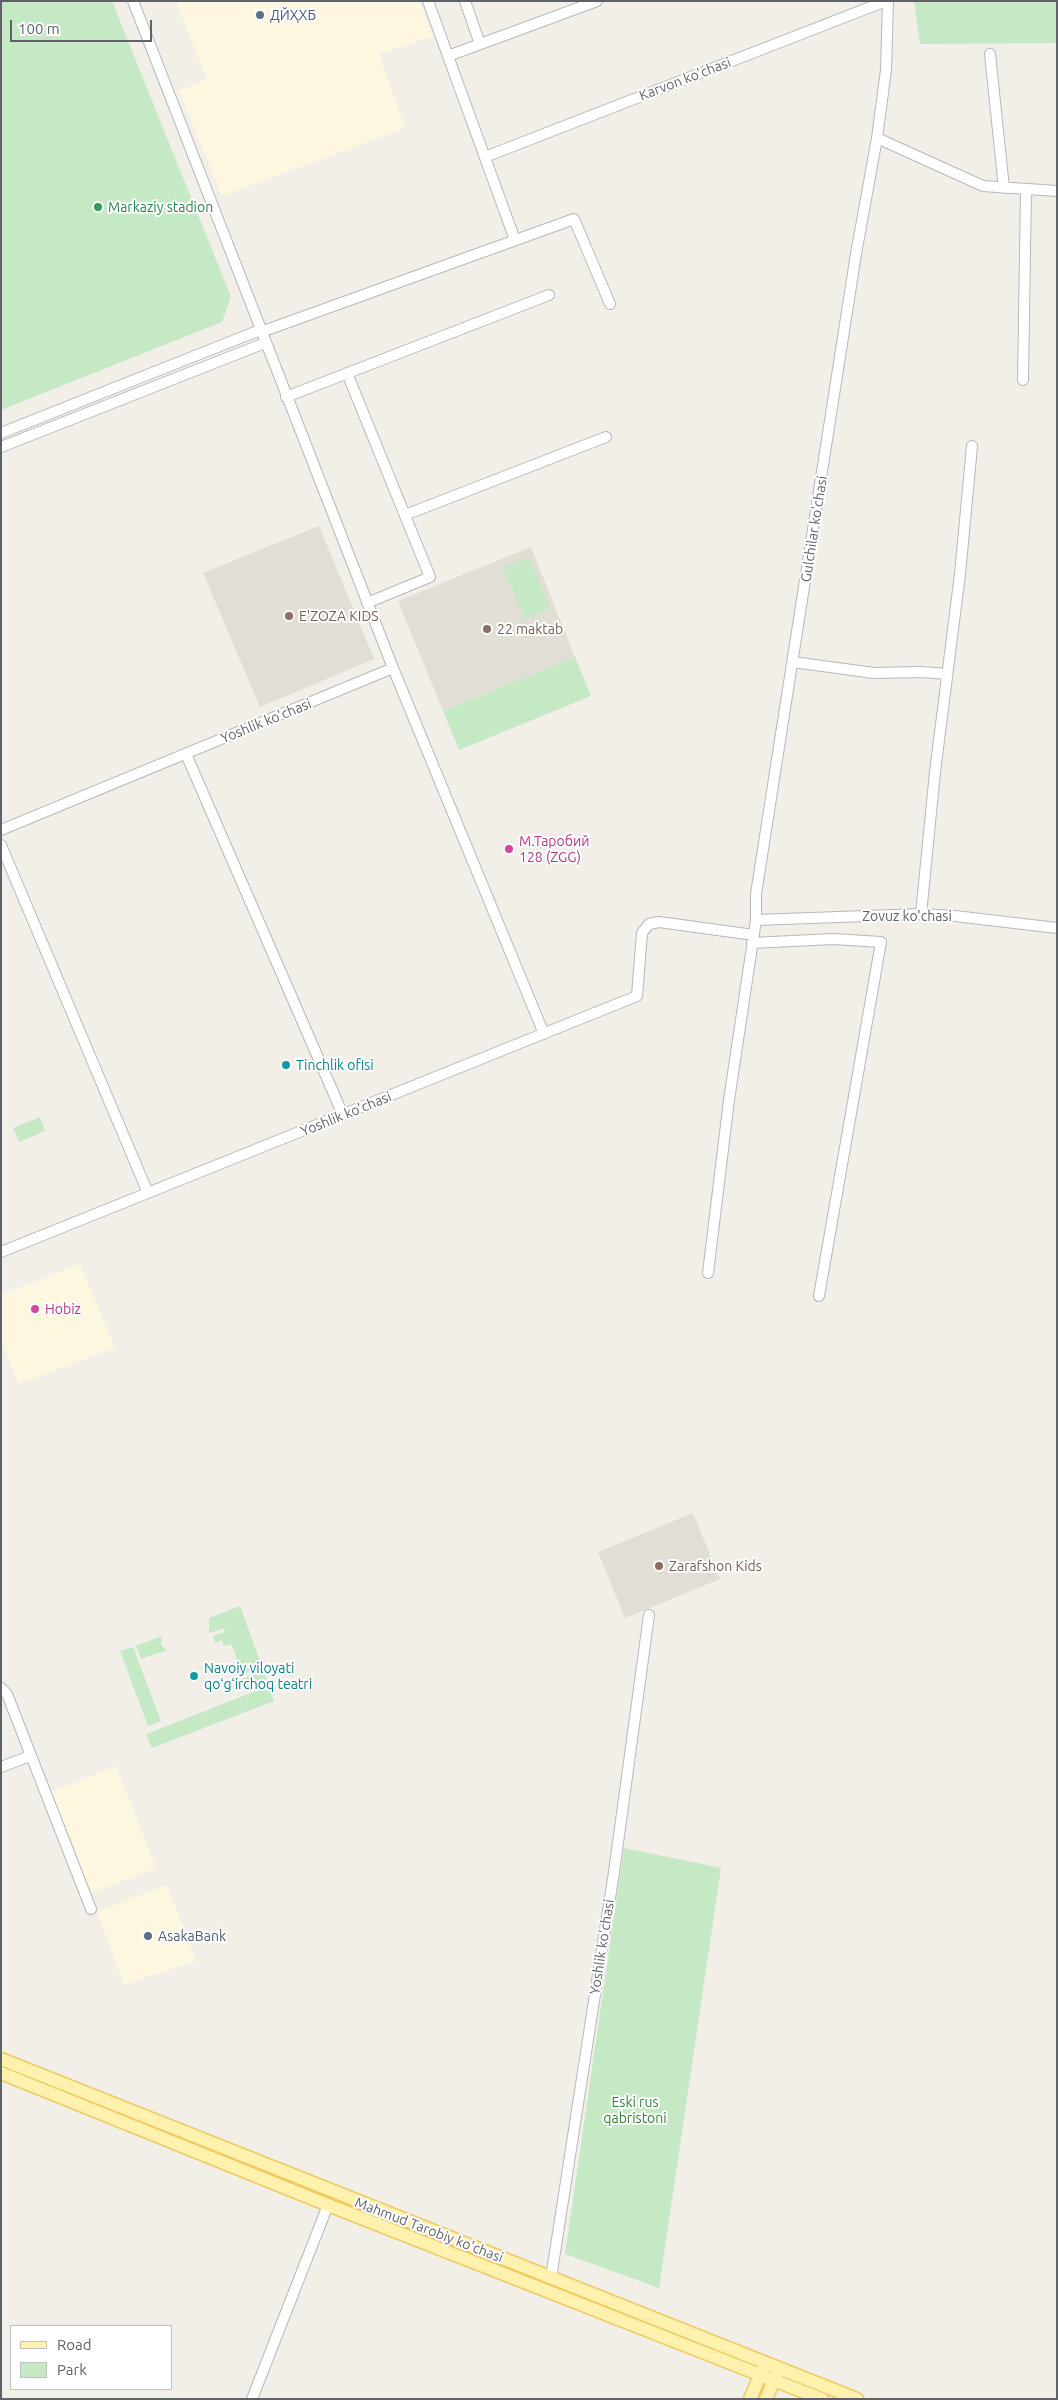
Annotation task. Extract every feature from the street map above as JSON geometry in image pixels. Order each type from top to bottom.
[{"type":"main road","name":"Mahmud Tarobiy ko'chasi","points":[[1,2059],[765,2362],[776,2374],[794,2388],[822,2399]]},
{"type":"main road","name":"Mahmud Tarobiy ko'chasi","points":[[1,2073],[328,2205],[760,2375],[776,2374],[857,2399]]},
{"type":"main road","points":[[750,2399],[765,2362]]},
{"type":"main road","points":[[739,2366],[745,2376],[750,2399]]},
{"type":"main road","points":[[767,2399],[776,2374]]},
{"type":"main road","points":[[767,2399],[774,2393],[794,2388]]},
{"type":"street","points":[[133,1],[367,603],[544,1034]]},
{"type":"street","points":[[428,1],[515,240]]},
{"type":"street","points":[[465,1],[480,44]]},
{"type":"street","points":[[448,56],[597,1]]},
{"type":"street","name":"Karvon ko'chasi","points":[[485,157],[887,1],[886,70],[877,138]]},
{"type":"street","points":[[990,54],[1004,188]]},
{"type":"street","points":[[877,138],[983,186],[1057,191]]},
{"type":"street","name":"Gulchilar ko'chasi","points":[[708,1273],[729,1100],[756,920],[756,894],[856,254],[877,138]]},
{"type":"street","points":[[1023,380],[1026,189]]},
{"type":"street","points":[[1,433],[260,331],[574,219],[610,304]]},
{"type":"street","points":[[286,397],[549,295]]},
{"type":"street","points":[[1,447],[265,343]]},
{"type":"street","points":[[347,373],[430,577],[367,603]]},
{"type":"street","points":[[405,515],[606,437]]},
{"type":"street","points":[[921,914],[972,446]]},
{"type":"street","points":[[793,662],[874,674],[921,672],[947,674]]},
{"type":"street","name":"Yoshlik ko'chasi","points":[[1,830],[393,668]]},
{"type":"street","points":[[186,754],[343,1115]]},
{"type":"street","points":[[1,845],[148,1193]]},
{"type":"street","name":"Zovuz ko'chasi","points":[[756,920],[921,914],[1057,928]]},
{"type":"street","name":"Yoshlik ko'chasi","points":[[1,1252],[637,996],[642,933],[648,924],[660,922],[753,939]]},
{"type":"street","points":[[753,939],[833,939],[881,942],[819,1296]]},
{"type":"street","name":"Yoshlik ko'chasi","points":[[551,2278],[614,1872],[649,1615]]},
{"type":"street","points":[[1,1688],[7,1694],[91,1909]]},
{"type":"street","points":[[1,1767],[30,1756]]},
{"type":"street","points":[[252,2399],[328,2205]]},
{"type":"shaded area","points":[[176,1],[419,1],[433,36],[379,54],[405,128],[222,196],[179,91],[207,79]]},
{"type":"shaded area","name":"E'ZOZA KIDS","points":[[319,526],[374,659],[260,707],[203,573]]},
{"type":"shaded area","name":"22 maktab","points":[[531,547],[575,657],[443,711],[398,601]]},
{"type":"shaded area","points":[[80,1264],[115,1348],[18,1384],[1,1341],[1,1295]]},
{"type":"shaded area","name":"Zarafshon Kids","points":[[693,1513],[720,1579],[625,1618],[598,1552]]},
{"type":"shaded area","points":[[116,1766],[156,1868],[91,1893],[52,1792]]},
{"type":"shaded area","points":[[167,1885],[196,1961],[124,1984],[97,1912]]},
{"type":"green space","name":"Markaziy stadion","points":[[1,1],[112,1],[231,297],[222,322],[1,410]]},
{"type":"green space","points":[[914,1],[1057,1],[1057,43],[920,44]]},
{"type":"green space","points":[[529,557],[550,608],[525,619],[503,567]]},
{"type":"green space","points":[[575,657],[591,696],[459,750],[443,711]]},
{"type":"green space","points":[[40,1117],[45,1131],[19,1142],[13,1128]]},
{"type":"green space","points":[[240,1606],[267,1680],[245,1688],[242,1679],[261,1672],[259,1668],[243,1674],[231,1644],[224,1646],[222,1640],[215,1643],[213,1636],[225,1632],[224,1628],[209,1633],[209,1618]]},
{"type":"green space","points":[[162,1636],[161,1645],[167,1650],[141,1659],[136,1646]]},
{"type":"green space","points":[[133,1647],[161,1721],[148,1726],[120,1651]]},
{"type":"green space","points":[[269,1686],[274,1701],[152,1748],[146,1734]]},
{"type":"green space","name":"Eski rus qabristoni","points":[[624,1848],[721,1868],[659,2288],[565,2254]]},
{"type":"place","name":"ДЙҲХБ","points":[[260,15]]},
{"type":"place","name":"Markaziy stadion","points":[[98,207]]},
{"type":"place","name":"E'ZOZA KIDS","points":[[289,616]]},
{"type":"place","name":"22 maktab","points":[[487,629]]},
{"type":"place","name":"М.Таробий 128 (ZGG)","points":[[509,849]]},
{"type":"place","name":"Tinchlik ofisi","points":[[286,1065]]},
{"type":"place","name":"Hobiz","points":[[35,1309]]},
{"type":"place","name":"Zarafshon Kids","points":[[659,1566]]},
{"type":"place","name":"Navoiy viloyati qoʻgʻirchoq teatri","points":[[194,1676]]},
{"type":"place","name":"AsakaBank","points":[[148,1936]]}]
